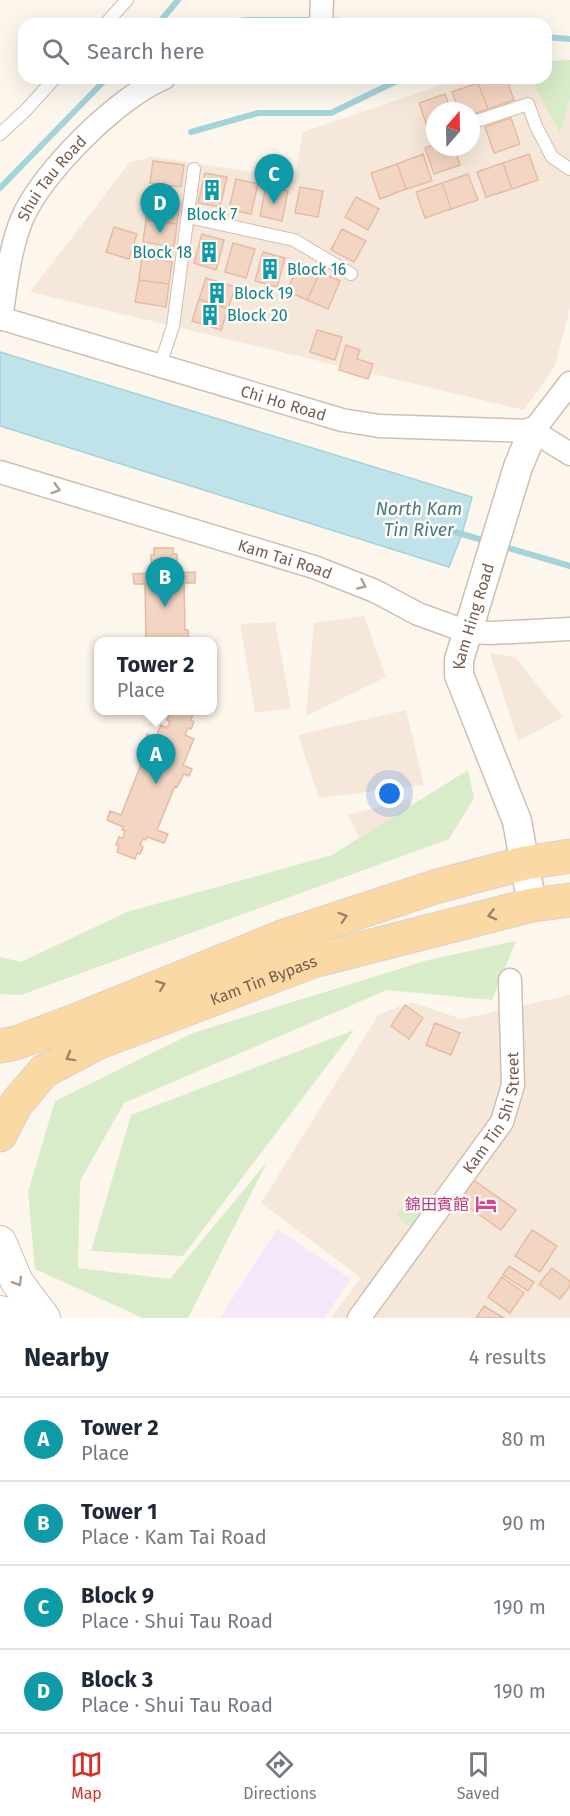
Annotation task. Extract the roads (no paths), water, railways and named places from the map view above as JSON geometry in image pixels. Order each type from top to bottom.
[{"type":"main road","name":"Kam Tin Bypass","points":[[0,1046],[16,1043],[77,1020],[282,937],[438,886],[525,863],[570,856]]},
{"type":"main road","name":"Kam Tin Bypass","points":[[0,1135],[15,1104],[44,1071],[97,1042],[313,961],[532,905],[570,900]]},
{"type":"main road","points":[[0,1242],[17,1282],[44,1318]]},
{"type":"main road","points":[[0,1312],[24,1318]]},
{"type":"street","points":[[321,18],[322,0]]},
{"type":"street","name":"Shui Tau Road","points":[[1,319],[14,243],[23,216],[36,194],[68,156],[114,110],[151,84]]},
{"type":"street","name":"Chi Ho Road","points":[[1,319],[317,414],[361,424],[533,431],[570,454]]},
{"type":"street","points":[[533,431],[570,383]]},
{"type":"street","name":"Kam Hing Road","points":[[532,905],[517,821],[459,675],[459,660],[518,467],[533,431]]},
{"type":"street","name":"Kam Tai Road","points":[[0,472],[314,567],[375,591],[418,614],[468,632],[570,629]]},
{"type":"street","name":"Kam Tin Shi Street","points":[[359,1318],[502,1122],[513,1085],[510,980]]},
{"type":"lane","points":[[110,18],[127,0]]},
{"type":"lane","points":[[0,134],[50,84]]},
{"type":"lane","points":[[480,120],[528,104],[552,157],[570,169]]},
{"type":"lane","points":[[160,366],[173,326],[194,169]]},
{"type":"lane","points":[[188,217],[294,240],[351,274]]},
{"type":"water","name":"North Kam Tin River","points":[[0,352],[472,497],[462,534],[449,567],[0,426]]},
{"type":"waterway","points":[[163,18],[178,0]]},
{"type":"waterway","points":[[552,38],[570,39]]},
{"type":"waterway","points":[[0,188],[101,84]]},
{"type":"waterway","points":[[191,132],[258,113],[331,113],[391,84]]},
{"type":"waterway","name":"North Kam Tin River","points":[[455,532],[489,542]]},
{"type":"waterway","name":"North Kam Tin River","points":[[502,546],[570,566]]},
{"type":"place","name":"Block 7","points":[[212,190]]},
{"type":"place","name":"Block 9","points":[[274,204]]},
{"type":"place","name":"Block 3","points":[[160,233]]},
{"type":"place","name":"Block 18","points":[[209,252]]},
{"type":"place","name":"Block 16","points":[[270,269]]},
{"type":"place","name":"Block 19","points":[[217,293]]},
{"type":"place","name":"Block 20","points":[[210,315]]},
{"type":"place","name":"Tower 1","points":[[165,607]]},
{"type":"place","name":"Tower 2","points":[[156,784]]},
{"type":"place","name":"錦田賓館","points":[[486,1204]]}]
